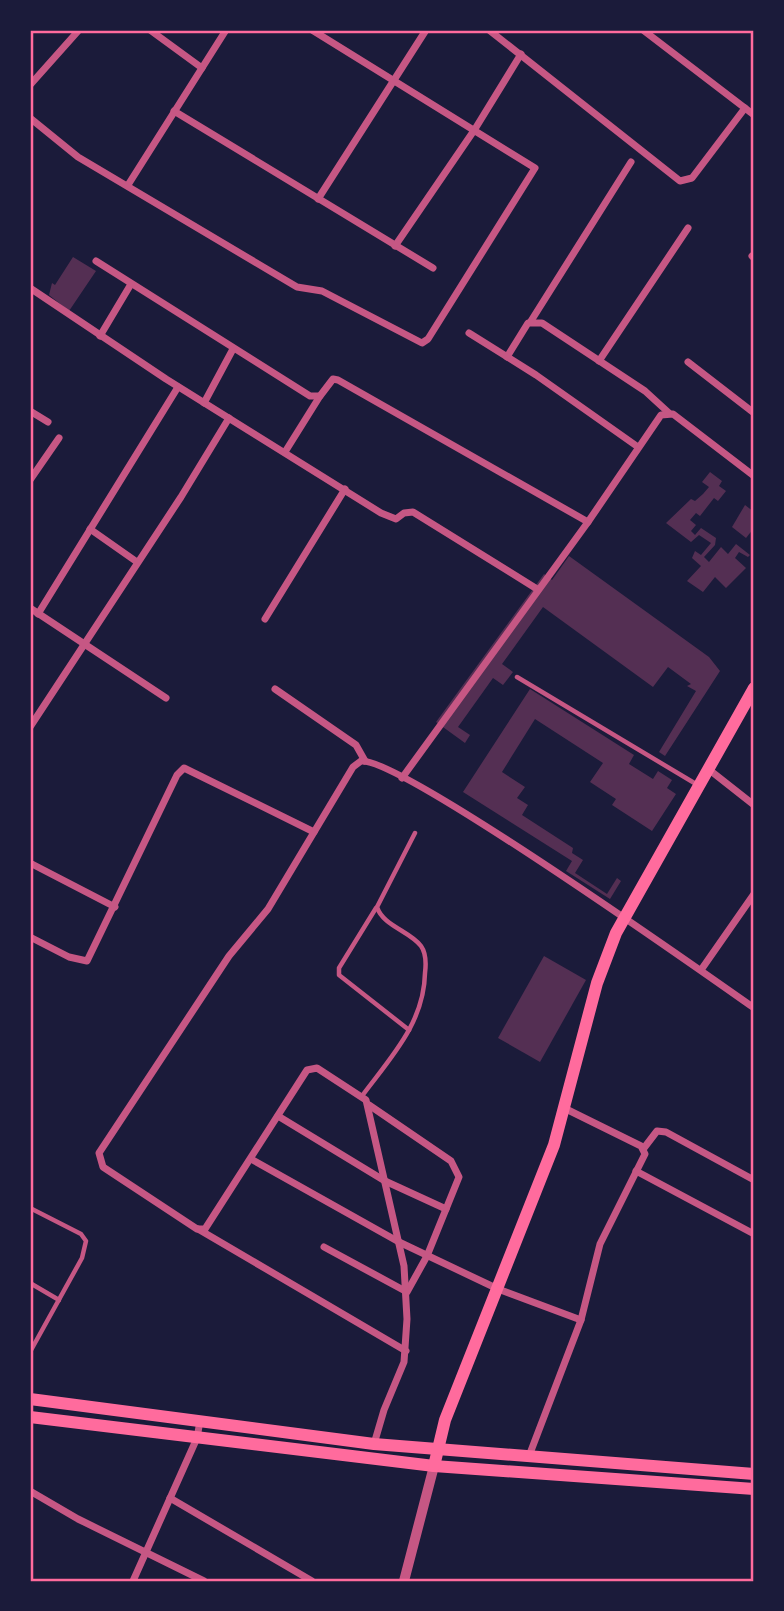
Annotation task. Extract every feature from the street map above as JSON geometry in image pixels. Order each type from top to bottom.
[{"type":"main road","points":[[434,1466],[453,1398],[498,1289],[566,1109],[597,983],[624,916],[754,688]]},
{"type":"main road","points":[[30,1399],[374,1444],[754,1474]]},
{"type":"main road","points":[[30,1417],[434,1466],[754,1489]]},
{"type":"main road","points":[[665,1482],[668,1467]]},
{"type":"street","points":[[30,85],[79,30]]},
{"type":"street","points":[[150,30],[202,68]]},
{"type":"street","points":[[128,185],[226,30]]},
{"type":"street","points":[[30,118],[78,157],[297,287],[322,291],[422,343],[428,339],[535,171],[530,163],[312,30]]},
{"type":"street","points":[[324,37],[329,30]]},
{"type":"street","points":[[318,199],[426,30]]},
{"type":"street","points":[[489,30],[680,181],[692,178],[745,108]]},
{"type":"street","points":[[643,30],[754,116]]},
{"type":"street","points":[[395,246],[475,129],[521,54]]},
{"type":"street","points":[[174,111],[433,268]]},
{"type":"street","points":[[507,357],[631,162]]},
{"type":"street","points":[[599,361],[688,228]]},
{"type":"street","points":[[96,261],[310,396],[320,396]]},
{"type":"street","points":[[100,336],[131,284]]},
{"type":"street","points":[[30,288],[178,387],[393,518],[414,512],[537,589]]},
{"type":"street","points":[[531,321],[542,323],[659,401],[669,413],[754,476]]},
{"type":"street","points":[[468,333],[638,447]]},
{"type":"street","points":[[204,403],[233,349]]},
{"type":"street","points":[[688,362],[754,413]]},
{"type":"street","points":[[285,452],[320,396],[333,379],[338,380],[588,522]]},
{"type":"street","points":[[38,614],[178,387]]},
{"type":"street","points":[[30,411],[48,422]]},
{"type":"street","points":[[402,778],[588,522],[657,418],[669,413]]},
{"type":"street","points":[[30,727],[229,418]]},
{"type":"street","points":[[30,480],[59,438]]},
{"type":"street","points":[[265,619],[345,489]]},
{"type":"street","points":[[90,529],[137,562]]},
{"type":"street","points":[[30,608],[166,698]]},
{"type":"street","points":[[275,688],[356,745],[365,761]]},
{"type":"street","points":[[406,1351],[197,1229],[103,1167],[99,1153],[229,956],[268,909],[353,767],[365,761],[377,763],[402,778],[624,916],[754,1008]]},
{"type":"street","points":[[30,937],[84,962],[115,906],[177,775],[184,768],[314,832]]},
{"type":"street","points":[[706,768],[754,805]]},
{"type":"street","points":[[30,863],[115,906]]},
{"type":"street","points":[[701,970],[754,894]]},
{"type":"street","points":[[197,1229],[209,1227],[303,1075],[312,1067],[362,1096],[368,1104],[417,1135],[455,1166],[459,1177],[427,1256],[407,1292]]},
{"type":"street","points":[[368,1104],[399,1242],[407,1292],[406,1351],[374,1444]]},
{"type":"street","points":[[566,1109],[644,1148]]},
{"type":"street","points":[[278,1116],[385,1181],[446,1209]]},
{"type":"street","points":[[529,1456],[581,1320],[600,1244],[645,1154],[644,1148],[657,1131],[666,1132],[754,1180]]},
{"type":"street","points":[[251,1159],[427,1256],[498,1289],[581,1320]]},
{"type":"street","points":[[636,1171],[754,1234]]},
{"type":"street","points":[[324,1247],[407,1292]]},
{"type":"street","points":[[133,1581],[197,1438],[200,1421]]},
{"type":"street","points":[[404,1581],[434,1466]]},
{"type":"street","points":[[30,1491],[78,1519],[204,1581]]},
{"type":"street","points":[[170,1498],[312,1581]]},
{"type":"lane","points":[[517,677],[697,785]]},
{"type":"lane","points":[[409,1030],[339,975],[339,968],[377,907],[415,833]]},
{"type":"lane","points":[[362,1096],[409,1030],[424,996],[424,952],[418,943],[381,915],[377,907]]},
{"type":"lane","points":[[30,1208],[81,1234],[86,1241],[82,1258],[30,1352]]},
{"type":"lane","points":[[30,1283],[59,1300]]},
{"type":"building","points":[[73,257],[96,271],[69,311],[49,295],[52,283],[55,285]]},
{"type":"building","points":[[710,472],[722,481],[719,486],[726,491],[718,501],[714,498],[700,516],[696,513],[690,520],[696,525],[691,531],[695,535],[701,528],[716,538],[715,545],[704,557],[709,562],[721,547],[728,554],[736,544],[750,555],[748,557],[739,552],[735,558],[746,568],[726,588],[715,577],[703,592],[687,581],[701,566],[692,558],[695,551],[701,555],[711,543],[699,535],[691,542],[666,523],[691,499],[695,501],[703,494],[709,487],[702,482]]},
{"type":"building","points":[[745,505],[754,512],[754,528],[746,538],[732,527]]},
{"type":"building","points":[[569,556],[709,657],[720,671],[665,756],[659,752],[696,691],[687,686],[691,684],[668,667],[653,687],[543,607],[502,664],[513,672],[503,685],[493,678],[458,727],[470,735],[465,743],[436,722],[544,574],[552,580]]},
{"type":"building","points":[[530,689],[634,755],[629,764],[653,779],[658,771],[672,780],[667,788],[676,794],[652,831],[612,805],[616,799],[590,782],[603,763],[535,719],[502,772],[525,787],[517,798],[528,805],[522,815],[573,848],[572,853],[583,860],[575,873],[607,894],[617,878],[621,881],[610,899],[566,871],[572,861],[463,792]]},
{"type":"building","points":[[544,956],[586,980],[540,1062],[498,1038]]}]
